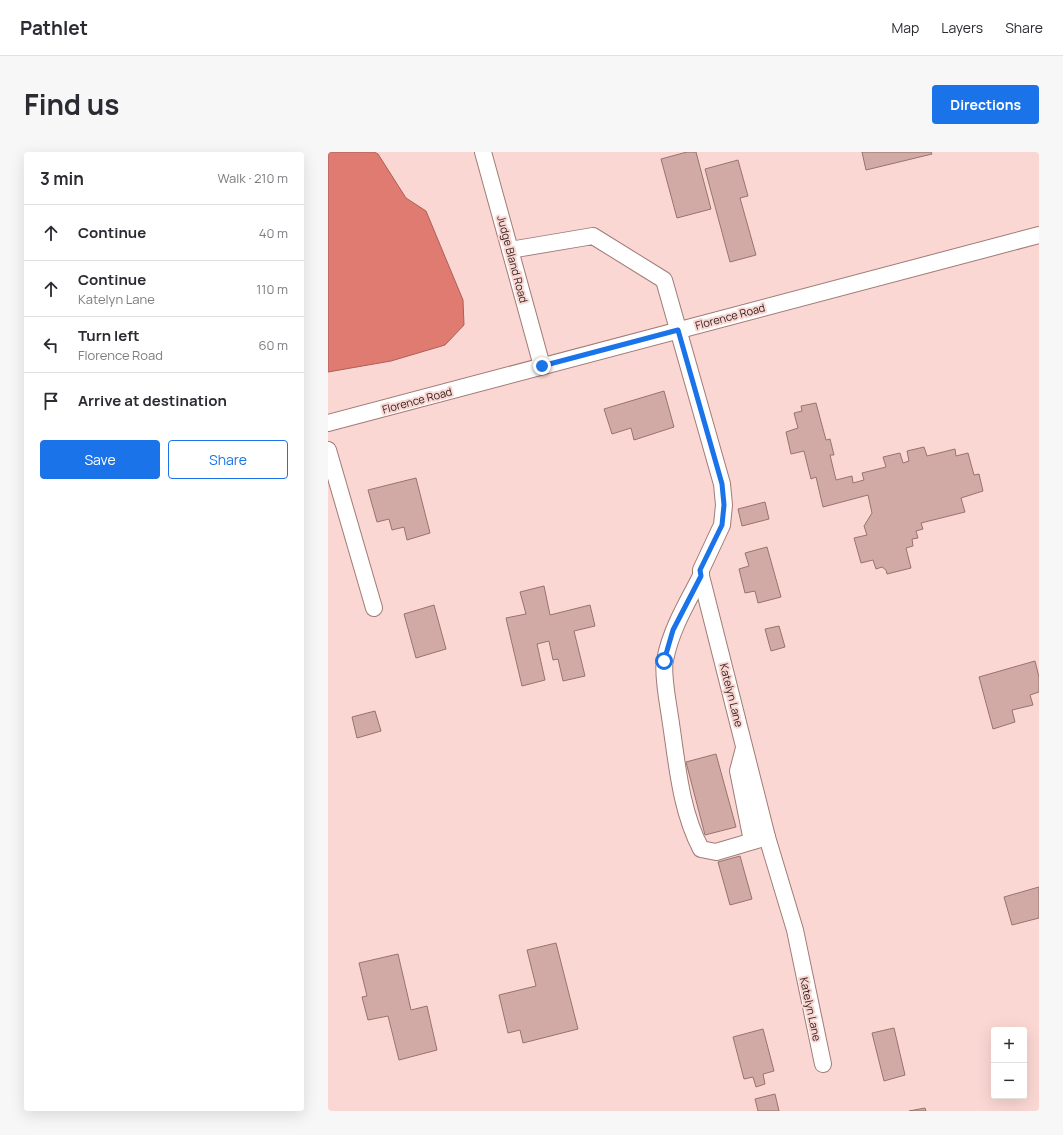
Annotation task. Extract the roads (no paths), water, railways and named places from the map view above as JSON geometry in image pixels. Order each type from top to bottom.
[{"type":"street","name":"Judge Bland Road","points":[[483,152],[542,366]]},
{"type":"street","name":"Florence Road","points":[[328,423],[1039,235]]},
{"type":"street","name":"Katelyn Lane","points":[[510,250],[593,236],[664,280],[723,491],[724,505],[722,525],[700,570],[701,576],[744,746],[760,839],[795,930],[823,1064]]},
{"type":"street","points":[[328,450],[374,608]]},
{"type":"street","points":[[701,576],[673,630],[664,661],[667,694],[681,788],[693,833],[702,849],[716,852],[760,839]]}]
